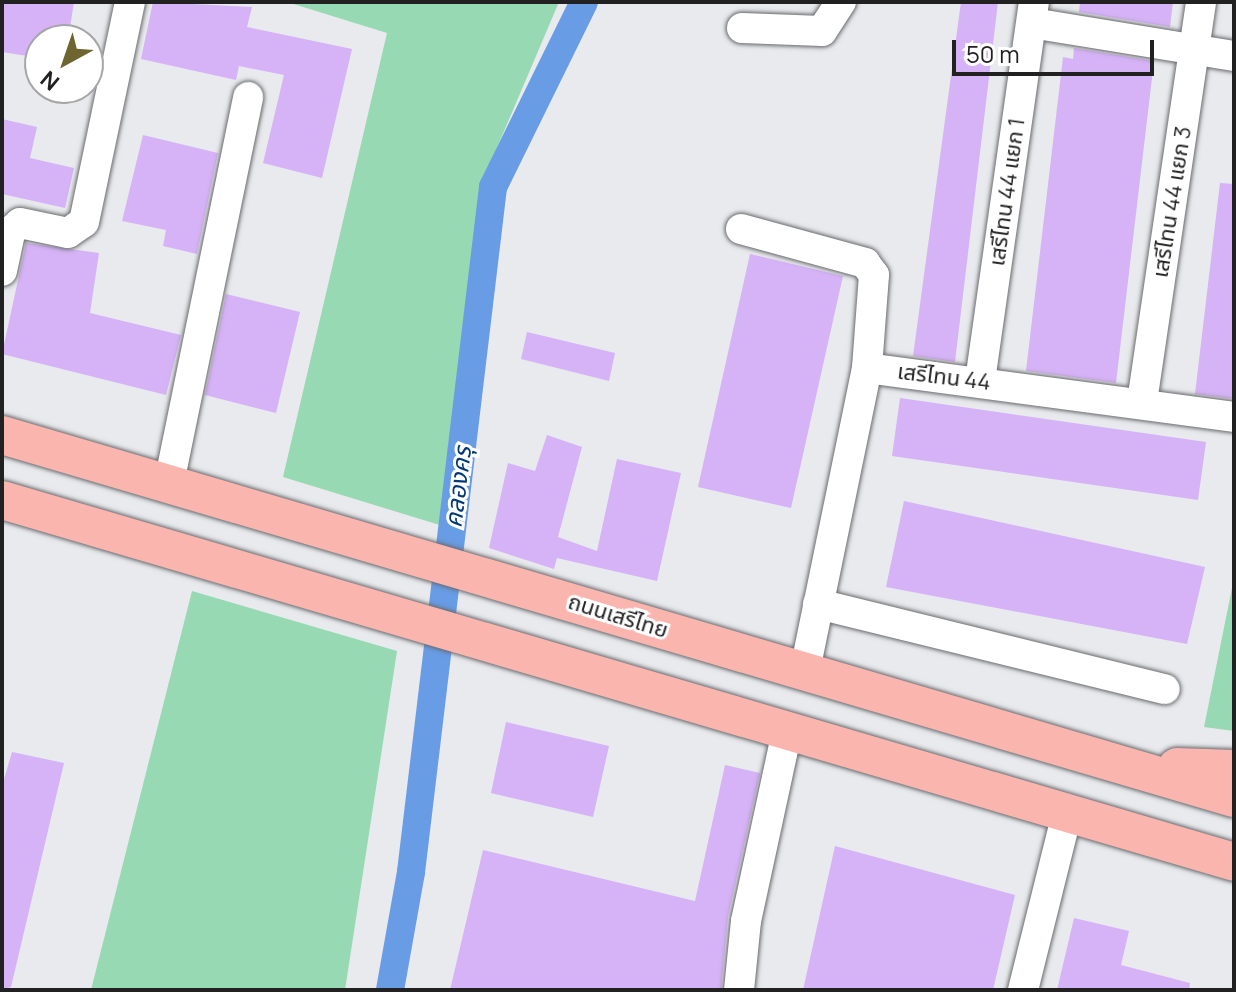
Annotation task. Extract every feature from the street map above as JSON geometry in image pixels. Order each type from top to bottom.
[{"type":"main road","name":"ถนนเสรีไทย","points":[[2,435],[577,603],[804,674],[1234,798]]},
{"type":"main road","points":[[2,500],[1234,862]]},
{"type":"main road","points":[[1118,765],[1234,769]]},
{"type":"street","points":[[2,271],[10,232],[20,223],[68,233],[84,222],[130,2]]},
{"type":"street","points":[[742,28],[822,31],[841,2]]},
{"type":"street","name":"เสรีไทน 44 แยก 3","points":[[1142,402],[1201,2]]},
{"type":"street","points":[[1033,12],[1195,50],[1234,56]]},
{"type":"street","name":"เสรีไทน 44 แยก 1","points":[[980,381],[1033,12]]},
{"type":"street","points":[[169,483],[248,97]]},
{"type":"street","points":[[741,229],[865,263],[874,275],[867,368]]},
{"type":"street","name":"เสรีไทน 44","points":[[804,674],[867,368],[1142,402],[1234,417]]},
{"type":"street","points":[[818,604],[1165,689]]},
{"type":"street","points":[[739,990],[746,921],[787,731]]},
{"type":"street","points":[[1023,990],[1067,814]]},
{"type":"green space","points":[[287,2],[559,2],[481,185],[443,526],[283,477],[387,33]]},
{"type":"green space","points":[[1234,578],[1234,731],[1204,727]]},
{"type":"green space","points":[[192,591],[397,651],[345,990],[91,990]]},
{"type":"building","points":[[2,2],[74,2],[71,24],[24,24],[24,55],[2,52]]},
{"type":"building","points":[[153,2],[252,7],[247,27],[352,49],[322,178],[263,163],[284,75],[239,66],[236,80],[141,59]]},
{"type":"building","points":[[961,2],[998,2],[955,362],[913,356]]},
{"type":"building","points":[[1080,2],[1173,2],[1170,27],[1079,12]]},
{"type":"building","points":[[1074,48],[1154,61],[1116,383],[1026,371],[1063,57],[1073,59]]},
{"type":"building","points":[[2,119],[37,127],[30,158],[74,168],[65,208],[2,194]]},
{"type":"building","points":[[143,135],[218,153],[197,254],[163,246],[166,230],[122,221]]},
{"type":"building","points":[[1220,183],[1234,184],[1234,399],[1195,394]]},
{"type":"building","points":[[26,243],[99,253],[90,313],[181,335],[166,395],[2,354]]},
{"type":"building","points":[[750,254],[843,276],[791,508],[698,487]]},
{"type":"building","points":[[226,294],[300,312],[276,413],[205,395]]},
{"type":"building","points":[[527,332],[615,353],[609,381],[521,359]]},
{"type":"building","points":[[900,398],[1206,442],[1198,500],[892,456]]},
{"type":"building","points":[[547,435],[582,447],[558,537],[597,551],[617,459],[681,473],[657,581],[557,558],[554,569],[489,548],[508,463],[535,471]]},
{"type":"building","points":[[904,501],[1205,567],[1187,644],[886,587]]},
{"type":"building","points":[[506,722],[609,746],[593,817],[491,793]]},
{"type":"building","points":[[12,752],[64,763],[11,987],[2,990],[2,786]]},
{"type":"building","points":[[725,765],[760,773],[728,917],[721,990],[450,990],[483,850],[695,901]]},
{"type":"building","points":[[835,846],[1015,895],[993,990],[803,990]]},
{"type":"building","points":[[1074,918],[1129,931],[1121,965],[1190,983],[1189,990],[1057,990]]},
{"type":"waterway","name":"คลองครุ","points":[[390,990],[411,872],[493,187],[584,2]]}]
